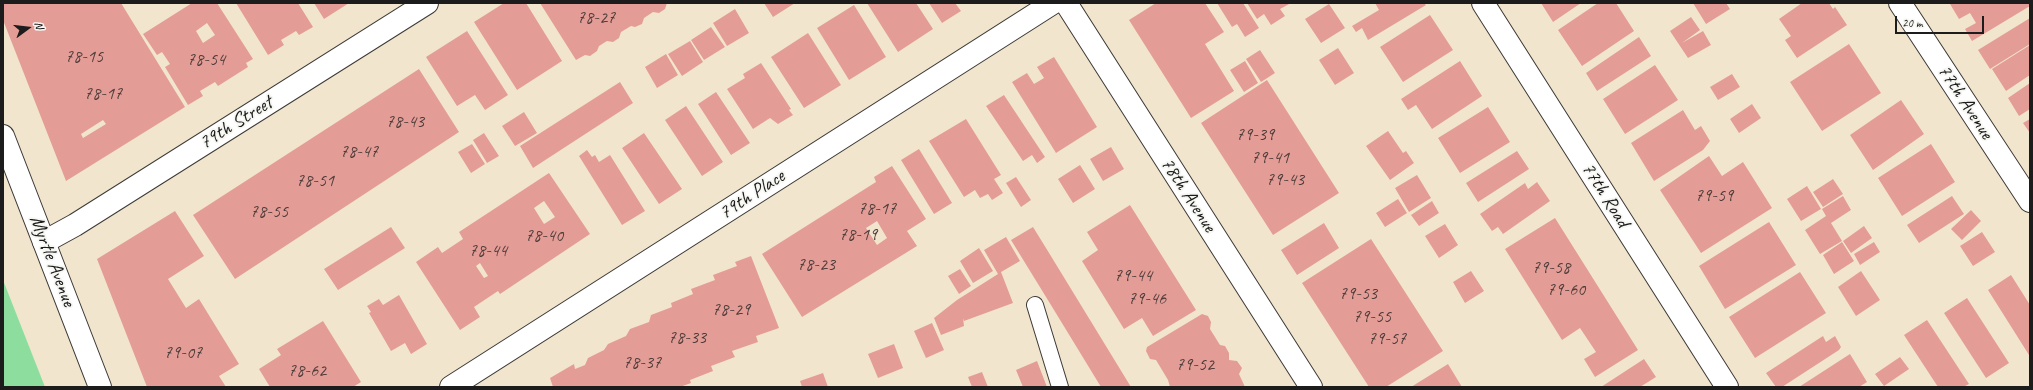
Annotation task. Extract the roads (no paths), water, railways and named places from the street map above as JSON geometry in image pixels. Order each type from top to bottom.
[{"type":"street","name":"79th Street","points":[[44,242],[76,224],[427,3]]},
{"type":"street","name":"79th Place","points":[[451,387],[1053,3]]},
{"type":"street","name":"78th Avenue","points":[[1066,3],[1311,387]]},
{"type":"street","name":"77th Road","points":[[1483,3],[1727,387]]},
{"type":"street","name":"77th Avenue","points":[[1900,3],[2030,201]]},
{"type":"street","name":"Myrtle Avenue","points":[[3,136],[100,387]]},
{"type":"lane","points":[[1035,304],[1060,387]]}]
